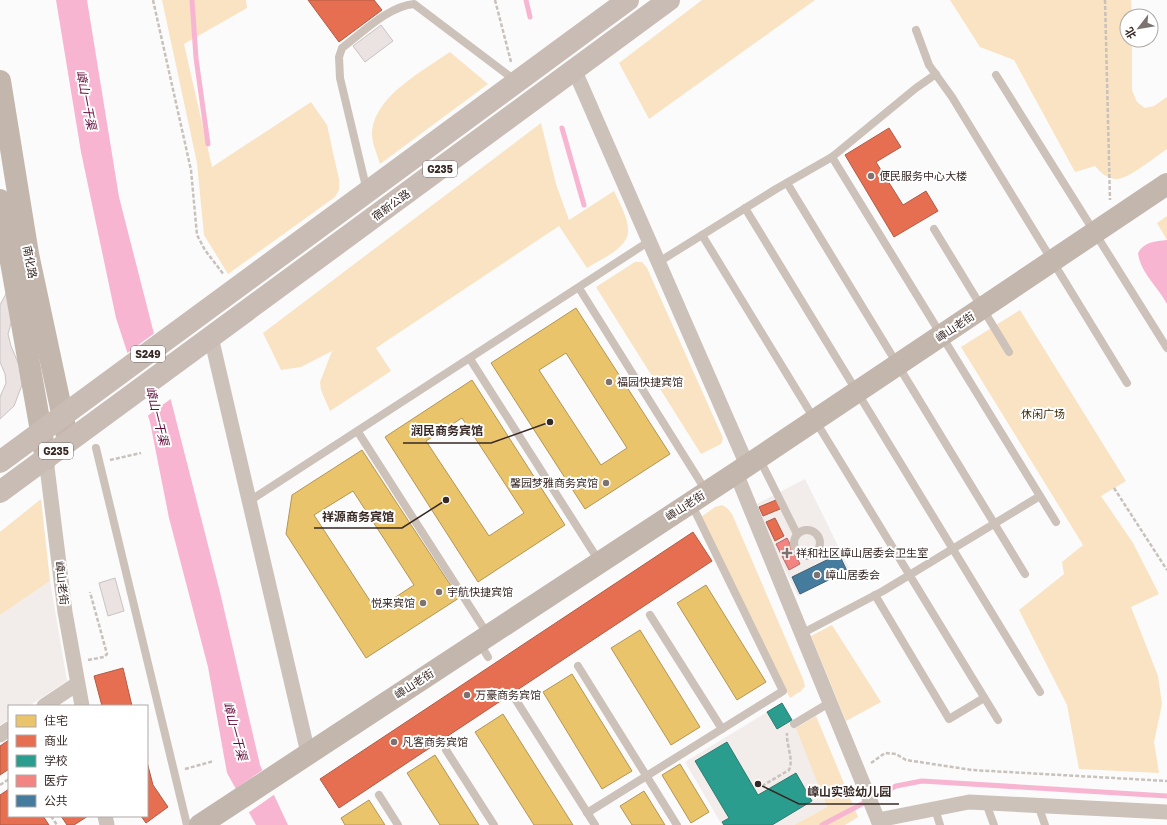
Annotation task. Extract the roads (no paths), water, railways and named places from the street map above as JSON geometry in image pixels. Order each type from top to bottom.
[{"type":"highway","name":"G235","points":[[197,318],[516,81],[628,0]]},
{"type":"highway","name":"宿新公路","points":[[112,409],[669,0]]},
{"type":"highway","name":"S249","points":[[99,389],[197,318]]},
{"type":"highway","name":"G235","points":[[0,462],[99,389]]},
{"type":"highway","name":"G235","points":[[0,492],[112,409]]},
{"type":"street","points":[[574,69],[657,263],[747,465],[802,634],[868,798],[876,823],[969,802],[1167,812]]},
{"type":"street","name":"南化路","points":[[0,81],[28,254],[68,441]]},
{"type":"street","name":"嶂山老街","points":[[200,825],[301,758],[485,644],[600,562],[1053,262],[1167,184]]},
{"type":"street","name":"南化路","points":[[0,200],[46,459]]},
{"type":"street","points":[[211,337],[248,502],[301,758]]},
{"type":"street","name":"嶂山老街","points":[[46,459],[65,612],[82,705]]},
{"type":"street","points":[[46,705],[77,684]]},
{"type":"lane","points":[[368,192],[340,78],[339,57],[342,48],[390,12],[406,5],[414,4],[516,81]]},
{"type":"lane","points":[[916,30],[929,65],[952,97],[1127,383]]},
{"type":"lane","points":[[657,263],[787,182],[832,157],[916,88],[936,74]]},
{"type":"lane","points":[[996,75],[1103,227],[1167,348]]},
{"type":"lane","points":[[832,157],[1056,522]]},
{"type":"lane","points":[[787,182],[1025,574]]},
{"type":"lane","points":[[745,208],[1040,692]]},
{"type":"lane","points":[[934,229],[1009,352]]},
{"type":"lane","points":[[702,235],[998,720]]},
{"type":"lane","points":[[248,502],[358,432],[648,242]]},
{"type":"lane","points":[[579,288],[698,497],[783,691],[588,813]]},
{"type":"lane","points":[[470,359],[600,562]]},
{"type":"lane","points":[[358,432],[485,644]]},
{"type":"lane","points":[[96,448],[173,773],[187,825]]},
{"type":"lane","points":[[747,465],[797,534]]},
{"type":"lane","points":[[802,634],[875,595],[1040,496]]},
{"type":"lane","points":[[875,595],[949,719],[984,698]]},
{"type":"lane","points":[[650,615],[722,729]]},
{"type":"lane","points":[[578,666],[677,825]]},
{"type":"lane","points":[[514,697],[595,825]]},
{"type":"lane","points":[[794,724],[829,703]]},
{"type":"lane","points":[[446,750],[494,825]]},
{"type":"lane","points":[[379,795],[398,825]]},
{"type":"lane","points":[[986,803],[994,825]]},
{"type":"lane","points":[[1038,805],[1045,825]]},
{"type":"lane","points":[[935,809],[940,825]]},
{"type":"water","name":"嶂山一干渠","points":[[56,0],[87,0],[119,197],[220,592],[260,765],[288,825],[256,825],[227,773],[208,667],[169,518],[150,422],[116,318],[81,152]]},
{"type":"water","points":[[1167,240],[1167,304],[1142,267],[1138,253],[1143,246],[1147,244]]},
{"type":"waterway","points":[[192,0],[196,58],[208,144]]},
{"type":"waterway","points":[[526,0],[530,17]]},
{"type":"waterway","points":[[562,128],[584,205]]},
{"type":"waterway","points":[[822,825],[896,786],[922,781],[1167,796]]},
{"type":"place","name":"便民服务中心大楼","points":[[871,176]]},
{"type":"place","name":"福园快捷宾馆","points":[[609,382]]},
{"type":"place","name":"润民商务宾馆","points":[[550,422]]},
{"type":"place","name":"馨园梦雅商务宾馆","points":[[606,483]]},
{"type":"place","name":"祥源商务宾馆","points":[[446,500]]},
{"type":"place","name":"祥和社区嶂山居委会卫生室","points":[[787,553]]},
{"type":"place","name":"嶂山居委会","points":[[817,575]]},
{"type":"place","name":"宇航快捷宾馆","points":[[439,592]]},
{"type":"place","name":"悦来宾馆","points":[[423,603]]},
{"type":"place","name":"万豪商务宾馆","points":[[467,695]]},
{"type":"place","name":"凡客商务宾馆","points":[[394,742]]},
{"type":"place","name":"嶂山实验幼儿园","points":[[758,784]]},
{"type":"park label","name":"休闲广场","points":[[1043,414]]}]
